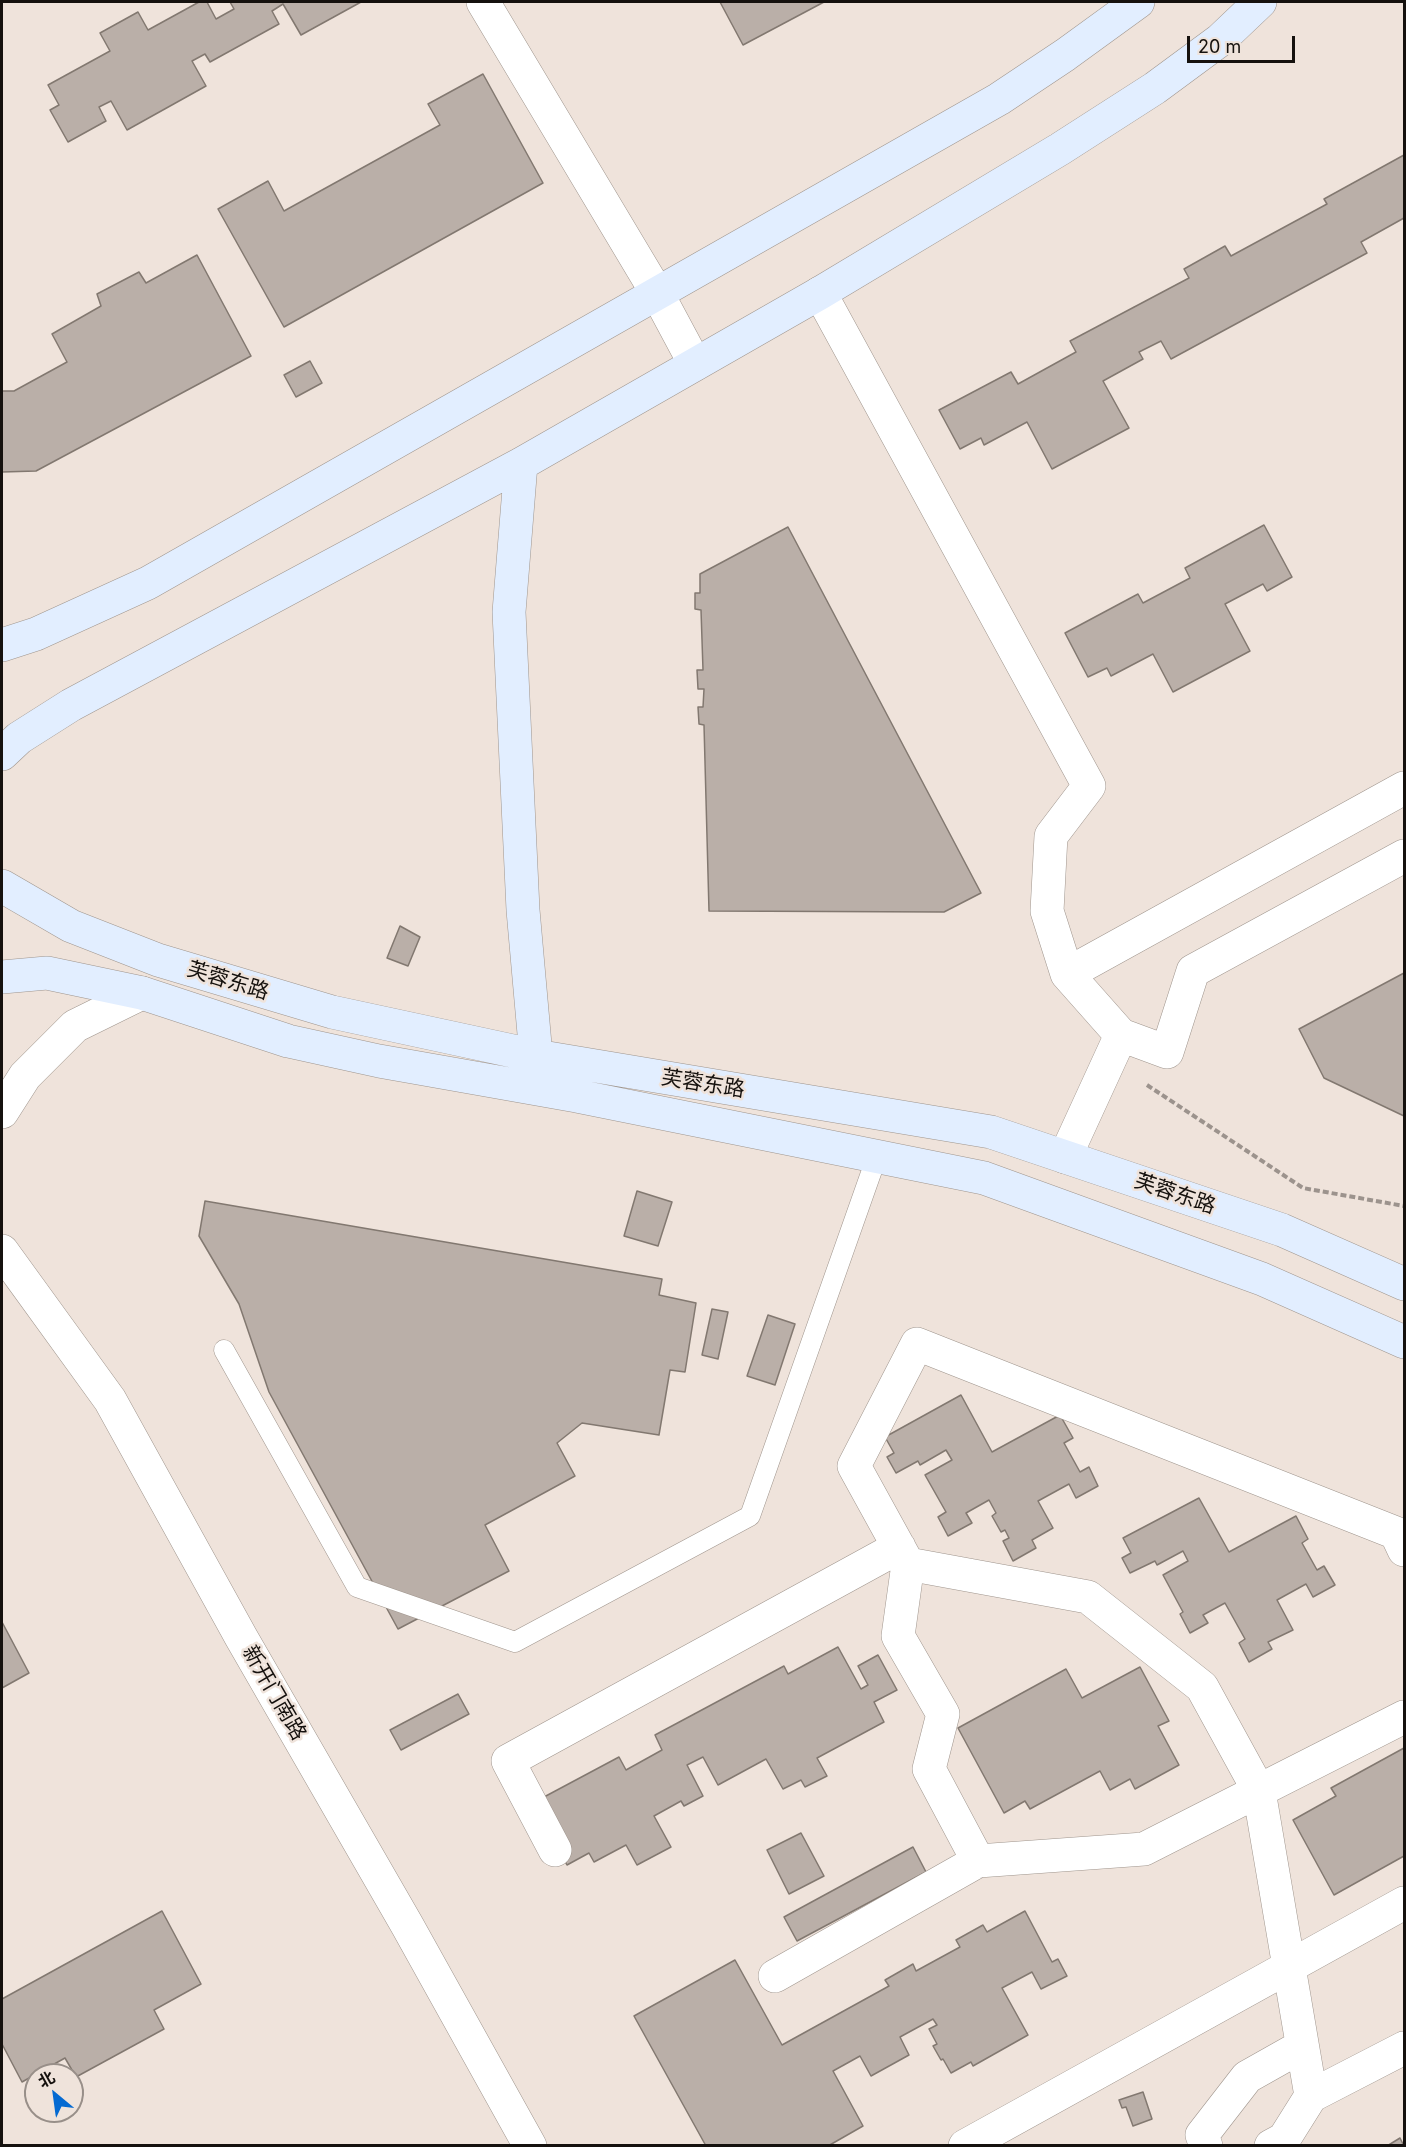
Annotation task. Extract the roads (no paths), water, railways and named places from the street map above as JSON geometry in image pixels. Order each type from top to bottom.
[{"type":"main road","points":[[1065,56],[1115,2]]},
{"type":"main road","points":[[2,645],[36,634],[148,583],[999,99],[1065,56],[1138,2]]},
{"type":"main road","points":[[2,754],[19,738],[71,705],[521,464],[820,293],[1060,150],[1155,88],[1220,40],[1260,2]]},
{"type":"main road","points":[[521,464],[509,612],[523,910],[536,1056]]},
{"type":"main road","name":"芙蓉东路","points":[[2,886],[71,926],[158,960],[332,1012],[536,1056],[991,1132],[1282,1230],[1404,1284]]},
{"type":"main road","name":"芙蓉东路","points":[[2,977],[47,973],[142,993],[288,1041],[379,1061],[577,1096],[984,1178],[1262,1279],[1404,1342]]},
{"type":"street","points":[[483,2],[657,292],[695,364]]},
{"type":"street","points":[[820,293],[1089,786],[1052,836],[1047,911],[1067,974],[1115,1047]]},
{"type":"street","points":[[1067,974],[1404,788]]},
{"type":"street","points":[[1115,1047],[1167,1052],[1193,971],[1404,856]]},
{"type":"street","points":[[2,1112],[25,1076],[75,1026],[142,993]]},
{"type":"street","points":[[1065,1157],[1115,1047]]},
{"type":"street","name":"新开门南路","points":[[2,1251],[110,1400],[241,1637],[401,1914],[530,2145]]},
{"type":"street","points":[[978,1862],[929,1769],[943,1714],[898,1636],[904,1556],[854,1466],[917,1344],[1395,1533],[1404,1550]]},
{"type":"street","points":[[555,1850],[508,1761],[904,1556],[1088,1597],[1202,1687],[1259,1791],[1311,2096]]},
{"type":"street","points":[[775,1976],[978,1862],[1144,1849],[1404,1716]]},
{"type":"street","points":[[965,2145],[1404,1904]]},
{"type":"street","points":[[1206,2145],[1202,2135],[1247,2077],[1302,2046]]},
{"type":"street","points":[[1271,2145],[1284,2139],[1311,2096],[1404,2048]]},
{"type":"lane","points":[[224,1350],[357,1587],[515,1642],[750,1516],[877,1156]]}]
